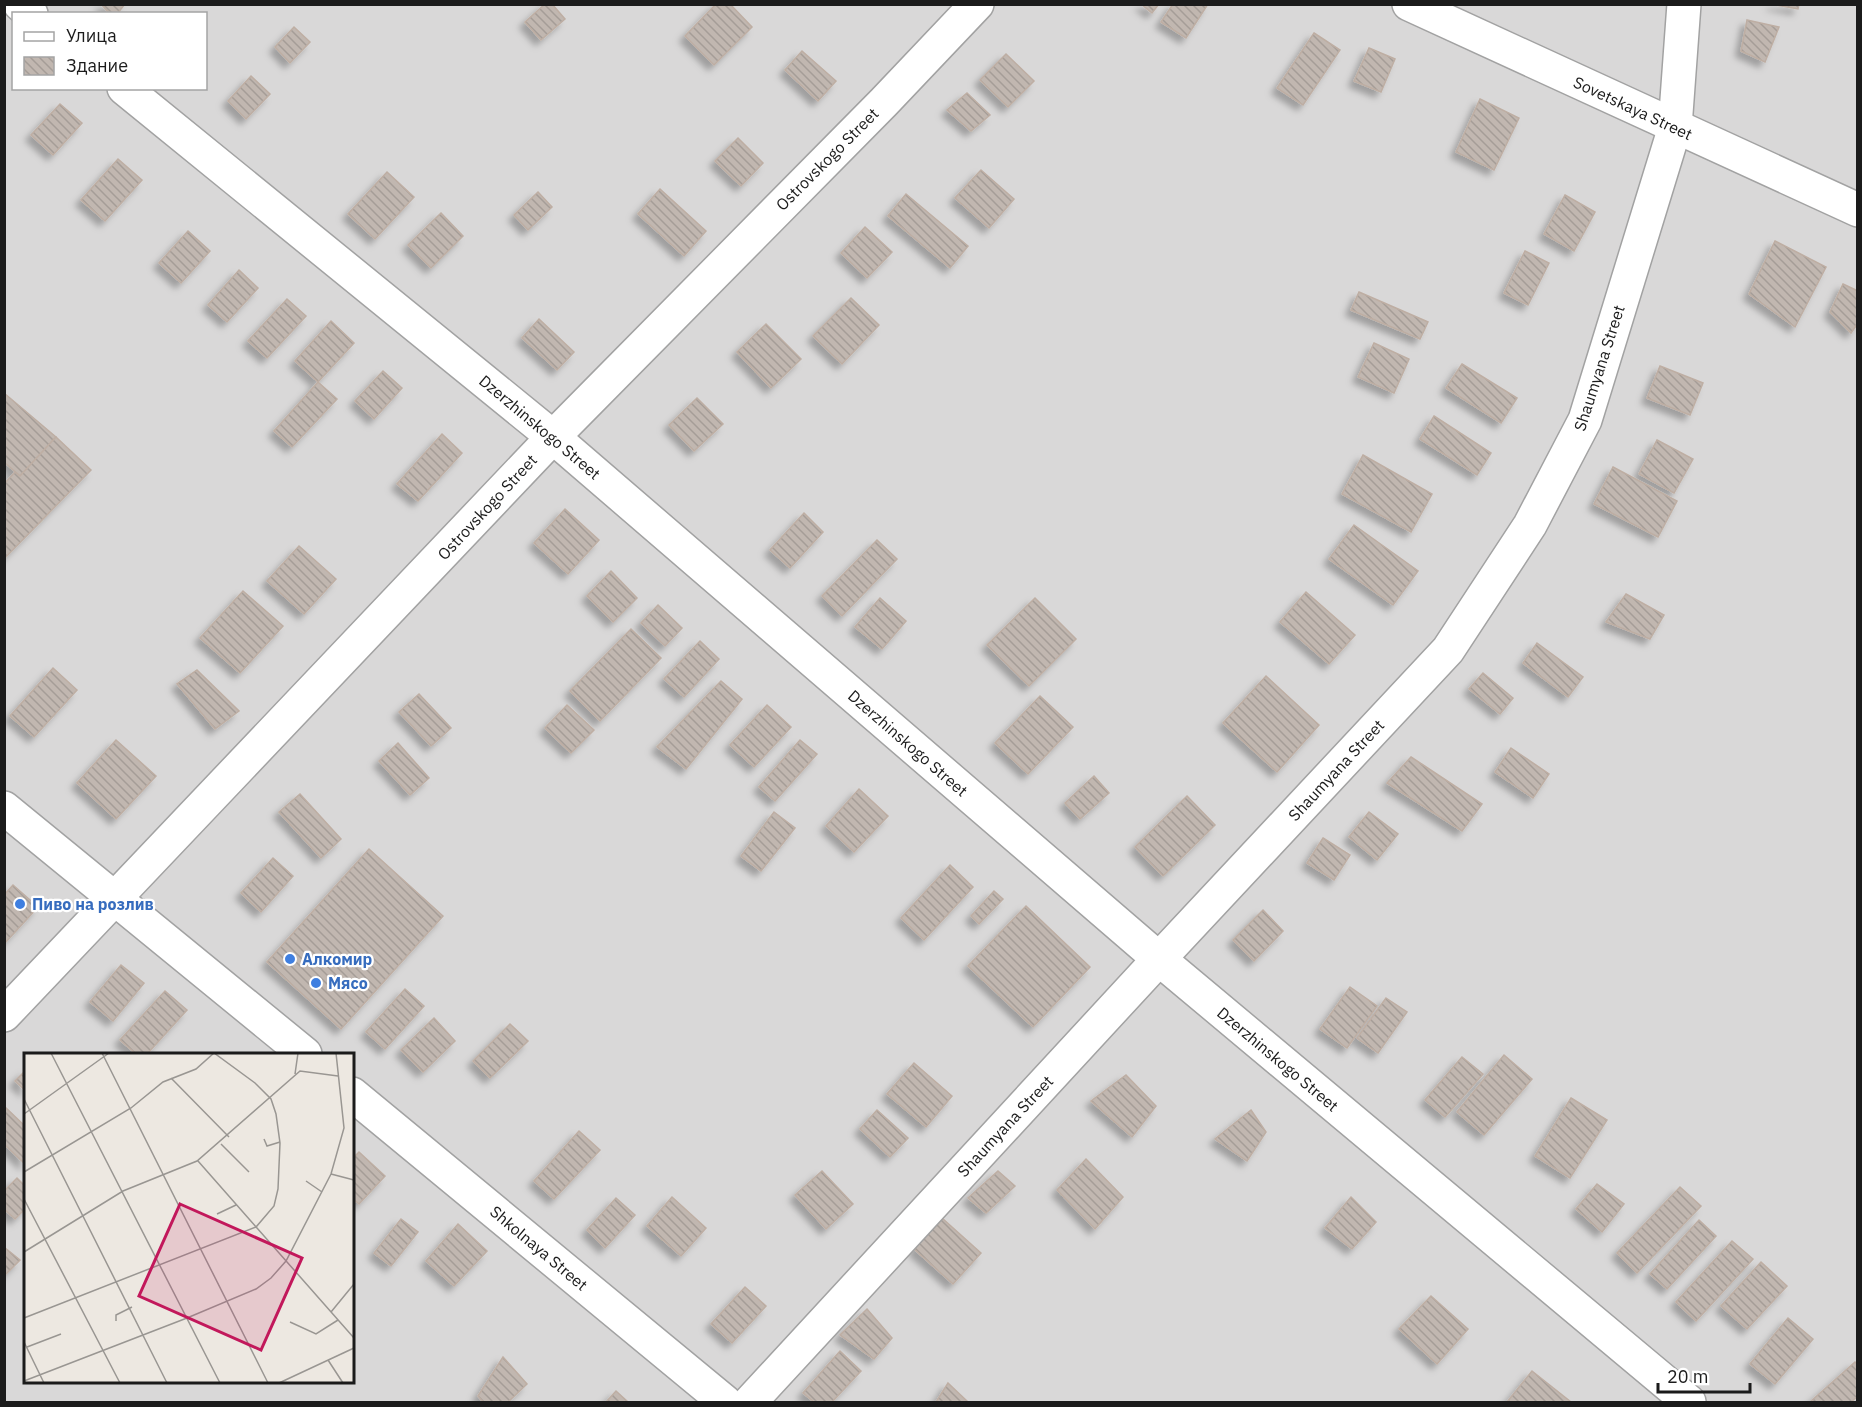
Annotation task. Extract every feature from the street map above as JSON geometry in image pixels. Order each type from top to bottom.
[{"type":"street","name":"Ostrovskogo Street","points":[[4,1015],[117,899],[553,437],[884,102],[976,4]]},
{"type":"street","name":"Sovetskaya Street","points":[[1409,4],[1857,210]]},
{"type":"street","name":"Shaumyana Street","points":[[750,1402],[1448,650],[1530,525],[1585,420],[1675,127],[1684,4]]},
{"type":"street","name":"Dzerzhinskogo Street","points":[[126,90],[553,437],[1159,959],[1689,1402]]},
{"type":"street","points":[[4,808],[304,1053]]},
{"type":"street","name":"Shkolnaya Street","points":[[354,1096],[725,1402]]},
{"type":"shaded area","points":[[5,5],[1857,5],[1857,1402],[5,1402]]},
{"type":"building","points":[[101,4],[125,4],[119,12],[108,12]]},
{"type":"building","points":[[545,4],[552,4],[565,19],[541,40],[525,22]]},
{"type":"building","points":[[716,4],[730,4],[752,27],[714,65],[685,36]]},
{"type":"building","points":[[1141,4],[1159,4],[1152,13]]},
{"type":"building","points":[[1173,4],[1208,4],[1186,38],[1161,22]]},
{"type":"building","points":[[1771,4],[1799,4],[1798,9]]},
{"type":"building","points":[[1747,20],[1779,27],[1765,62],[1741,51]]},
{"type":"building","points":[[294,27],[310,42],[290,63],[275,47]]},
{"type":"building","points":[[1314,33],[1340,50],[1303,105],[1277,88]]},
{"type":"building","points":[[1369,48],[1395,59],[1381,92],[1354,81]]},
{"type":"building","points":[[802,51],[836,81],[818,101],[785,70]]},
{"type":"building","points":[[1006,54],[1034,81],[1008,107],[980,80]]},
{"type":"building","points":[[251,76],[270,94],[246,119],[228,101]]},
{"type":"building","points":[[967,93],[990,115],[971,131],[947,110]]},
{"type":"building","points":[[1480,99],[1519,118],[1494,170],[1456,152]]},
{"type":"building","points":[[60,104],[82,123],[53,155],[31,135]]},
{"type":"building","points":[[738,138],[763,163],[741,186],[715,161]]},
{"type":"building","points":[[118,159],[142,180],[105,221],[81,200]]},
{"type":"building","points":[[981,170],[1014,199],[989,228],[955,198]]},
{"type":"building","points":[[387,172],[414,197],[375,239],[348,214]]},
{"type":"building","points":[[660,189],[706,231],[684,256],[638,214]]},
{"type":"building","points":[[538,192],[552,207],[528,230],[514,215]]},
{"type":"building","points":[[906,194],[968,246],[950,268],[888,216]]},
{"type":"building","points":[[1565,195],[1595,212],[1574,251],[1544,234]]},
{"type":"building","points":[[441,213],[463,236],[431,268],[408,245]]},
{"type":"building","points":[[865,227],[892,252],[867,278],[841,253]]},
{"type":"building","points":[[188,231],[210,251],[181,283],[159,263]]},
{"type":"building","points":[[1775,241],[1826,267],[1795,327],[1749,294]]},
{"type":"building","points":[[1525,251],[1549,263],[1528,305],[1504,293]]},
{"type":"building","points":[[239,270],[258,288],[227,322],[208,305]]},
{"type":"building","points":[[1843,284],[1858,291],[1858,323],[1851,333],[1830,312]]},
{"type":"building","points":[[1359,292],[1428,322],[1420,339],[1351,310]]},
{"type":"building","points":[[851,298],[879,325],[842,364],[813,336]]},
{"type":"building","points":[[287,299],[306,316],[267,358],[248,341]]},
{"type":"building","points":[[539,319],[574,352],[557,370],[522,338]]},
{"type":"building","points":[[331,321],[354,343],[318,382],[295,361]]},
{"type":"building","points":[[766,324],[801,359],[771,388],[737,352]]},
{"type":"building","points":[[1374,343],[1409,359],[1394,393],[1358,377]]},
{"type":"building","points":[[1462,364],[1517,398],[1501,423],[1446,388]]},
{"type":"building","points":[[1660,366],[1703,383],[1690,415],[1647,398]]},
{"type":"building","points":[[383,371],[402,388],[374,419],[355,401]]},
{"type":"building","points":[[318,382],[337,399],[292,447],[274,431]]},
{"type":"building","points":[[4,393],[56,437],[20,476],[4,462]]},
{"type":"building","points":[[697,398],[723,424],[694,451],[669,425]]},
{"type":"building","points":[[1434,416],[1491,453],[1477,475],[1420,439]]},
{"type":"building","points":[[442,434],[462,453],[418,501],[397,484]]},
{"type":"building","points":[[56,437],[91,470],[4,559],[4,484],[15,472],[20,476]]},
{"type":"building","points":[[1657,440],[1693,459],[1674,493],[1639,474]]},
{"type":"building","points":[[1363,455],[1432,494],[1411,532],[1342,494]]},
{"type":"building","points":[[1613,467],[1677,501],[1658,537],[1594,504]]},
{"type":"building","points":[[565,509],[599,540],[568,574],[534,543]]},
{"type":"building","points":[[804,513],[823,532],[790,568],[770,550]]},
{"type":"building","points":[[1354,525],[1418,571],[1393,605],[1329,559]]},
{"type":"building","points":[[877,540],[897,559],[842,616],[822,596]]},
{"type":"building","points":[[299,546],[336,579],[304,614],[267,581]]},
{"type":"building","points":[[611,571],[637,598],[613,622],[587,596]]},
{"type":"building","points":[[243,591],[283,626],[240,673],[200,638]]},
{"type":"building","points":[[1306,592],[1355,635],[1329,664],[1280,622]]},
{"type":"building","points":[[1626,594],[1664,615],[1650,639],[1606,622]]},
{"type":"building","points":[[880,598],[906,621],[882,649],[855,627]]},
{"type":"building","points":[[1035,598],[1076,639],[1029,686],[987,645]]},
{"type":"building","points":[[658,605],[682,628],[665,646],[641,623]]},
{"type":"building","points":[[631,629],[661,658],[600,721],[570,691]]},
{"type":"building","points":[[700,641],[719,659],[684,697],[664,679]]},
{"type":"building","points":[[1537,643],[1583,677],[1568,697],[1523,663]]},
{"type":"building","points":[[53,668],[77,690],[34,737],[10,716]]},
{"type":"building","points":[[197,670],[239,711],[215,729],[177,684]]},
{"type":"building","points":[[1483,673],[1513,698],[1500,714],[1469,689]]},
{"type":"building","points":[[1266,676],[1319,725],[1277,772],[1223,723]]},
{"type":"building","points":[[721,681],[742,699],[686,769],[657,747]]},
{"type":"building","points":[[419,694],[451,728],[431,746],[399,712]]},
{"type":"building","points":[[1040,696],[1073,727],[1028,774],[995,743]]},
{"type":"building","points":[[567,705],[594,730],[571,753],[545,728]]},
{"type":"building","points":[[767,705],[791,727],[754,767],[730,745]]},
{"type":"building","points":[[116,740],[156,776],[116,819],[77,783]]},
{"type":"building","points":[[800,740],[817,754],[775,801],[759,787]]},
{"type":"building","points":[[398,743],[429,778],[410,795],[379,761]]},
{"type":"building","points":[[1511,748],[1549,774],[1533,798],[1495,772]]},
{"type":"building","points":[[1411,757],[1482,804],[1462,831],[1387,783]]},
{"type":"building","points":[[1094,776],[1109,793],[1080,819],[1065,803]]},
{"type":"building","points":[[859,789],[888,816],[854,852],[826,826]]},
{"type":"building","points":[[300,794],[341,839],[321,858],[279,812]]},
{"type":"building","points":[[1187,796],[1215,825],[1163,876],[1135,847]]},
{"type":"building","points":[[774,812],[795,828],[761,871],[741,856]]},
{"type":"building","points":[[1369,812],[1398,834],[1377,860],[1349,837]]},
{"type":"building","points":[[1323,838],[1350,855],[1334,880],[1307,863]]},
{"type":"building","points":[[369,849],[443,916],[341,1029],[267,962]]},
{"type":"building","points":[[273,858],[293,876],[261,912],[241,893]]},
{"type":"building","points":[[950,865],[973,887],[924,940],[901,918]]},
{"type":"building","points":[[13,885],[38,907],[4,944],[4,895]]},
{"type":"building","points":[[994,891],[1003,899],[979,924],[971,916]]},
{"type":"building","points":[[1026,906],[1090,967],[1033,1027],[968,966]]},
{"type":"building","points":[[1263,910],[1283,931],[1254,961],[1233,940]]},
{"type":"building","points":[[121,965],[144,983],[113,1021],[90,1002]]},
{"type":"building","points":[[1350,987],[1377,1006],[1347,1048],[1320,1029]]},
{"type":"building","points":[[405,989],[424,1006],[385,1049],[366,1032]]},
{"type":"building","points":[[165,991],[187,1010],[148,1053],[135,1053],[120,1040]]},
{"type":"building","points":[[1386,998],[1407,1012],[1378,1053],[1357,1038]]},
{"type":"building","points":[[434,1018],[455,1041],[423,1072],[401,1050]]},
{"type":"building","points":[[510,1024],[528,1041],[490,1078],[473,1061]]},
{"type":"building","points":[[1504,1055],[1532,1079],[1484,1135],[1457,1112]]},
{"type":"building","points":[[1462,1057],[1483,1074],[1445,1117],[1425,1100]]},
{"type":"building","points":[[914,1063],[952,1096],[926,1127],[887,1094]]},
{"type":"building","points":[[24,1072],[24,1089],[15,1081]]},
{"type":"building","points":[[1126,1075],[1156,1106],[1132,1137],[1091,1101]]},
{"type":"building","points":[[1571,1098],[1607,1120],[1570,1178],[1535,1156]]},
{"type":"building","points":[[4,1106],[24,1125],[24,1163],[4,1144]]},
{"type":"building","points":[[877,1110],[908,1138],[890,1157],[860,1129]]},
{"type":"building","points":[[1251,1110],[1266,1132],[1247,1161],[1215,1139]]},
{"type":"building","points":[[579,1131],[600,1150],[554,1199],[534,1181]]},
{"type":"building","points":[[359,1152],[385,1176],[359,1204],[354,1200],[354,1157]]},
{"type":"building","points":[[1086,1159],[1123,1197],[1095,1229],[1057,1190]]},
{"type":"building","points":[[822,1171],[853,1204],[826,1229],[795,1195]]},
{"type":"building","points":[[998,1171],[1015,1186],[986,1213],[968,1198]]},
{"type":"building","points":[[17,1178],[24,1185],[24,1210],[15,1219],[4,1209],[4,1191]]},
{"type":"building","points":[[1597,1184],[1624,1204],[1602,1232],[1576,1209]]},
{"type":"building","points":[[1680,1187],[1701,1206],[1637,1273],[1617,1253]]},
{"type":"building","points":[[672,1197],[706,1228],[681,1256],[647,1226]]},
{"type":"building","points":[[1351,1197],[1376,1222],[1352,1249],[1325,1228]]},
{"type":"building","points":[[616,1198],[635,1215],[605,1248],[587,1230]]},
{"type":"building","points":[[942,1218],[981,1253],[953,1284],[914,1249]]},
{"type":"building","points":[[401,1219],[418,1232],[391,1266],[374,1253]]},
{"type":"building","points":[[1699,1220],[1716,1236],[1667,1289],[1650,1274]]},
{"type":"building","points":[[458,1224],[487,1251],[454,1286],[426,1261]]},
{"type":"building","points":[[1732,1241],[1753,1259],[1696,1321],[1676,1302]]},
{"type":"building","points":[[4,1247],[20,1260],[4,1276]]},
{"type":"building","points":[[1761,1262],[1787,1286],[1747,1329],[1721,1306]]},
{"type":"building","points":[[745,1287],[766,1306],[732,1343],[711,1324]]},
{"type":"building","points":[[1431,1296],[1468,1329],[1437,1364],[1399,1329]]},
{"type":"building","points":[[867,1309],[892,1338],[874,1359],[840,1335]]},
{"type":"building","points":[[1788,1318],[1813,1339],[1775,1384],[1750,1364]]},
{"type":"building","points":[[840,1351],[861,1371],[832,1402],[814,1402],[803,1393]]},
{"type":"building","points":[[503,1357],[527,1384],[508,1402],[483,1402],[478,1396]]},
{"type":"building","points":[[1855,1362],[1858,1365],[1858,1396],[1851,1402],[1810,1402]]},
{"type":"building","points":[[1532,1371],[1571,1402],[1507,1402]]},
{"type":"building","points":[[948,1383],[968,1402],[936,1402]]},
{"type":"building","points":[[616,1391],[628,1402],[606,1402]]},
{"type":"place","name":"Пиво на розлив","points":[[20,904]]},
{"type":"place","name":"Алкомир","points":[[290,959]]},
{"type":"place","name":"Мясо","points":[[316,983]]}]
